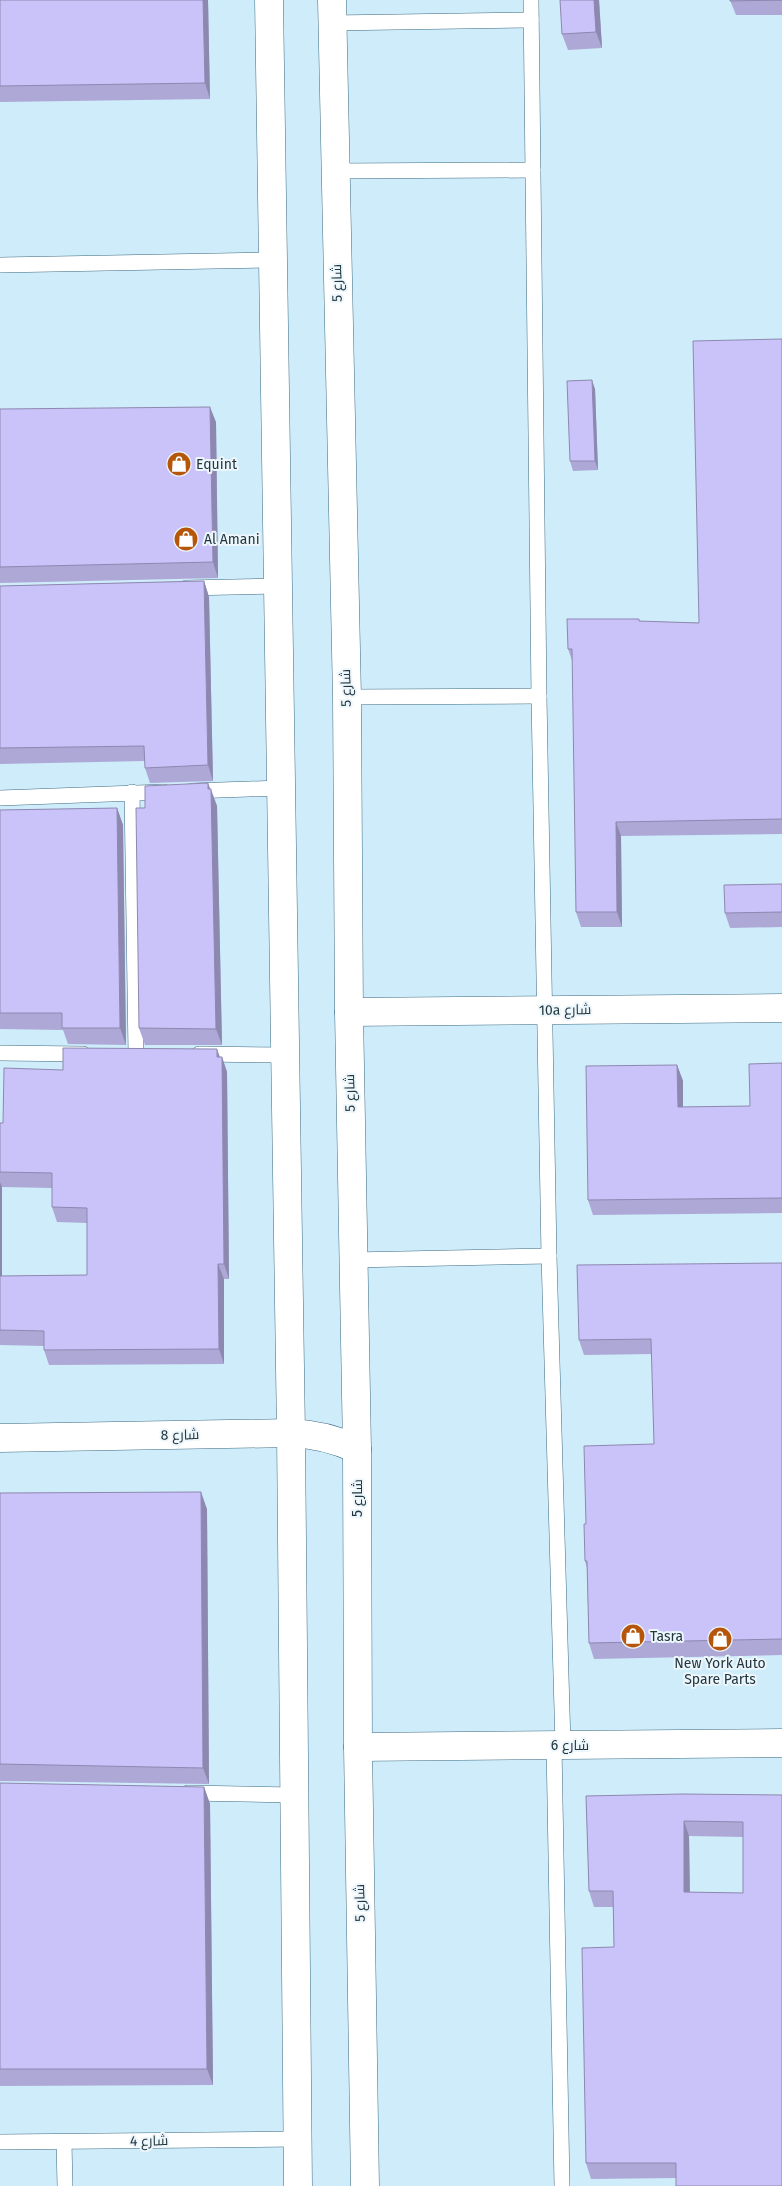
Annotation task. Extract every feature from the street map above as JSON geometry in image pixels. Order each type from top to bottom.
[{"type":"street","points":[[270,0],[279,586],[280,788],[291,1433],[298,2186]]},
{"type":"street","name":"شارع 5","points":[[332,12],[346,697],[365,2186]]},
{"type":"street","name":"10a شارع","points":[[349,1012],[782,1008]]},
{"type":"street","name":"شارع 8","points":[[0,1438],[291,1433],[314,1434],[357,1449]]},
{"type":"street","name":"شارع 6","points":[[358,1747],[782,1743]]},
{"type":"lane","points":[[531,0],[539,696],[558,1745],[562,2186]]},
{"type":"lane","points":[[332,12],[531,20]]},
{"type":"lane","points":[[335,171],[533,170]]},
{"type":"lane","points":[[0,265],[274,260]]},
{"type":"lane","points":[[170,588],[279,586]]},
{"type":"lane","points":[[346,697],[539,696]]},
{"type":"lane","points":[[0,798],[280,788]]},
{"type":"lane","points":[[132,792],[131,1054],[156,1054]]},
{"type":"lane","points":[[0,1053],[97,1054]]},
{"type":"lane","points":[[185,1054],[285,1055]]},
{"type":"lane","points":[[352,1260],[549,1256]]},
{"type":"lane","points":[[176,1793],[294,1795]]},
{"type":"lane","name":"شارع 4","points":[[0,2142],[298,2139]]},
{"type":"lane","points":[[64,2142],[65,2186]]},
{"type":"building","points":[[0,0],[203,0],[205,83],[0,86]]},
{"type":"building","points":[[560,0],[594,0],[596,32],[562,34]]},
{"type":"building","points":[[730,0],[782,0],[730,1]]},
{"type":"building","points":[[782,339],[782,819],[616,822],[617,912],[576,912],[572,649],[568,649],[567,619],[639,619],[639,621],[699,623],[693,341]]},
{"type":"building","points":[[592,380],[595,461],[570,461],[567,381]]},
{"type":"building","points":[[210,407],[213,562],[0,567],[0,409]]},
{"type":"building","points":[[204,581],[208,765],[145,768],[144,746],[0,748],[0,586]]},
{"type":"building","points":[[208,783],[208,789],[211,789],[216,1029],[139,1028],[136,808],[145,808],[145,786]]},
{"type":"building","points":[[117,808],[120,1028],[62,1028],[62,1013],[0,1013],[0,810]]},
{"type":"building","points":[[782,884],[782,912],[725,913],[724,885]]},
{"type":"building","points":[[63,1048],[217,1049],[217,1057],[222,1057],[224,1264],[218,1264],[219,1349],[44,1350],[44,1331],[0,1330],[0,1276],[87,1275],[87,1208],[52,1207],[52,1173],[0,1172],[0,1123],[3,1123],[4,1068],[63,1070]]},
{"type":"building","points":[[782,1063],[782,1198],[588,1200],[586,1066],[677,1065],[678,1107],[750,1106],[749,1064]]},
{"type":"building","points":[[782,1263],[782,1639],[589,1643],[584,1524],[586,1524],[584,1446],[654,1444],[651,1339],[579,1340],[577,1265]]},
{"type":"building","points":[[201,1492],[203,1768],[0,1764],[0,1493]]},
{"type":"building","points":[[0,1783],[204,1787],[207,2069],[0,2069]]},
{"type":"building","points":[[682,1794],[782,1795],[782,2186],[676,2186],[676,2163],[586,2163],[582,1948],[614,1947],[613,1891],[589,1891],[586,1796]],"holes":[[[684,1821],[743,1822],[743,1893],[684,1892]]]},
{"type":"place","name":"Equint","points":[[179,464]]},
{"type":"place","name":"Al Amani","points":[[186,539]]},
{"type":"place","name":"Tasra","points":[[633,1636]]},
{"type":"place","name":"New York Auto Spare Parts","points":[[720,1639]]}]
